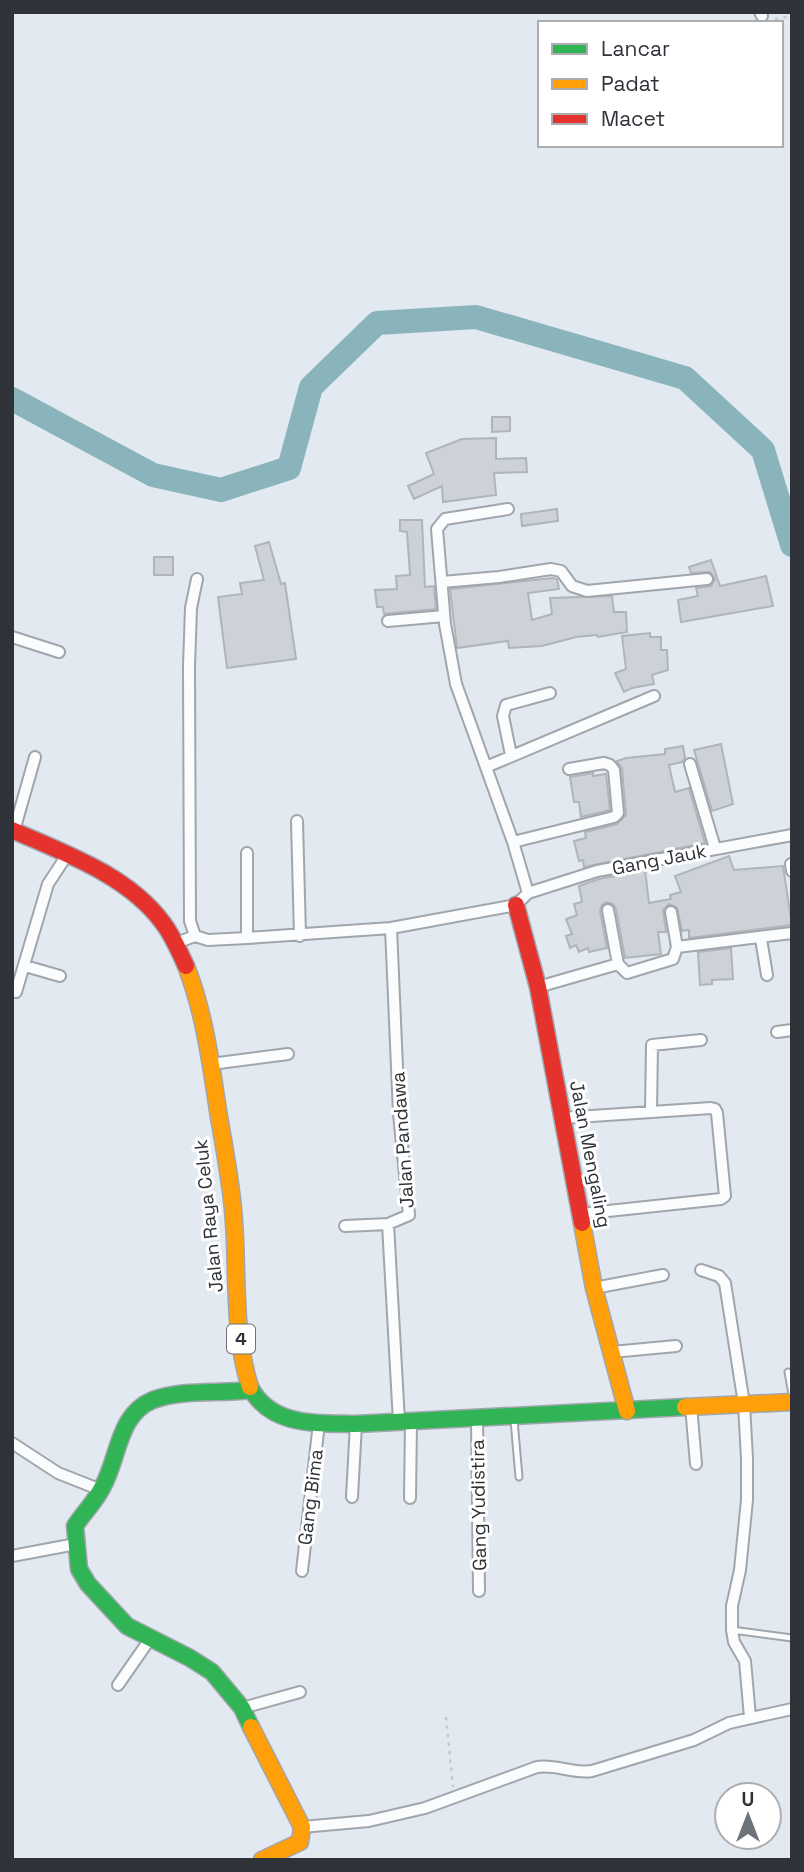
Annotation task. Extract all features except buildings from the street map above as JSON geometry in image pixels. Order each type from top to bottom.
[{"type":"main road","name":"Jalan Raya Celuk","points":[[13,830],[67,855],[123,886],[149,906],[176,943],[196,999],[211,1064],[233,1219],[243,1365],[250,1390]]},
{"type":"main road","name":"Jalan Mengaling","points":[[516,905],[538,987],[594,1287],[627,1410]]},
{"type":"main road","points":[[262,1860],[296,1845],[302,1838],[302,1827],[242,1708],[212,1672],[169,1646],[127,1626],[88,1584],[79,1569],[75,1526],[106,1481],[122,1432],[144,1404],[167,1397],[228,1394],[250,1390],[274,1414],[291,1421],[356,1424],[477,1419],[515,1423],[627,1410],[792,1402]]},
{"type":"street","points":[[176,943],[195,936],[208,940],[391,928],[516,905],[528,893],[513,842],[456,684],[444,616],[437,529],[445,519],[508,509]]},
{"type":"street","points":[[442,582],[551,569],[561,570],[572,586],[587,591],[707,579]]},
{"type":"street","points":[[195,936],[190,921],[190,666],[191,608],[197,579]]},
{"type":"street","points":[[388,621],[444,616]]},
{"type":"street","points":[[12,636],[59,652]]},
{"type":"street","points":[[511,755],[503,716],[506,705],[550,693]]},
{"type":"street","points":[[486,767],[654,696]]},
{"type":"street","points":[[13,830],[35,757]]},
{"type":"street","points":[[513,842],[614,817],[618,813],[614,770],[610,765],[604,763],[569,769]]},
{"type":"street","points":[[691,764],[715,848]]},
{"type":"street","points":[[297,821],[300,936]]},
{"type":"street","name":"Gang Jauk","points":[[528,893],[597,871],[792,835]]},
{"type":"street","points":[[247,853],[247,938]]},
{"type":"street","points":[[16,992],[48,884],[67,855]]},
{"type":"street","points":[[791,864],[792,870]]},
{"type":"street","points":[[608,910],[618,964],[623,971],[630,973],[671,960],[675,955],[677,947],[671,912]]},
{"type":"street","name":"Jalan Pandawa","points":[[391,928],[399,1114],[410,1213],[403,1220],[388,1224],[410,1498]]},
{"type":"street","points":[[677,947],[761,939],[792,933]]},
{"type":"street","points":[[761,939],[767,975]]},
{"type":"street","points":[[538,987],[618,964]]},
{"type":"street","points":[[25,966],[60,976]]},
{"type":"street","points":[[777,1032],[792,1030]]},
{"type":"street","points":[[651,1111],[652,1045],[701,1040]]},
{"type":"street","points":[[211,1064],[288,1054]]},
{"type":"street","points":[[562,1118],[715,1109],[725,1196],[720,1199],[580,1214]]},
{"type":"street","points":[[345,1226],[388,1224]]},
{"type":"street","points":[[701,1270],[719,1276],[725,1283],[744,1404],[747,1500],[741,1565],[732,1606],[732,1635],[745,1661],[750,1717]]},
{"type":"street","points":[[594,1287],[663,1275]]},
{"type":"street","points":[[612,1352],[676,1346]]},
{"type":"street","points":[[691,1406],[696,1464]]},
{"type":"street","name":"Gang Yudistira","points":[[477,1419],[479,1591]]},
{"type":"street","name":"Gang Bima","points":[[302,1571],[319,1423]]},
{"type":"street","points":[[352,1497],[356,1424]]},
{"type":"street","points":[[12,1443],[58,1473],[101,1490]]},
{"type":"street","points":[[12,1556],[76,1544]]},
{"type":"street","points":[[118,1685],[150,1639]]},
{"type":"street","points":[[242,1708],[300,1692]]},
{"type":"street","points":[[302,1827],[369,1821],[425,1808],[537,1767],[592,1771],[694,1740],[729,1723],[792,1709]]},
{"type":"lane","points":[[788,1372],[792,1394]]},
{"type":"lane","points":[[515,1423],[519,1477]]},
{"type":"lane","points":[[732,1635],[792,1638]]},
{"type":"path","points":[[761,14],[781,20],[792,16]]},
{"type":"path","points":[[446,1717],[454,1797]]},
{"type":"waterway","points":[[12,399],[153,475],[221,490],[289,468],[311,387],[377,323],[476,317],[685,378],[763,450],[792,545]]},
{"type":"traffic: fast","points":[[250,1387],[270,1410],[282,1416],[326,1423],[356,1424],[685,1407]]},
{"type":"traffic: fast","points":[[250,1390],[176,1394],[153,1400],[141,1407],[126,1426],[100,1491],[75,1526],[79,1569],[88,1584],[127,1626],[212,1672],[242,1708],[251,1727]]},
{"type":"traffic: slow","points":[[186,966],[207,1040],[232,1196],[239,1326],[250,1387]]},
{"type":"traffic: slow","points":[[582,1223],[594,1288],[627,1411]]},
{"type":"traffic: slow","points":[[685,1407],[792,1402]]},
{"type":"traffic: slow","points":[[251,1727],[302,1827],[300,1842],[262,1860]]},
{"type":"traffic: jam","points":[[12,830],[94,867],[132,891],[163,923],[186,966]]},
{"type":"traffic: jam","points":[[516,905],[538,987],[582,1223]]}]
